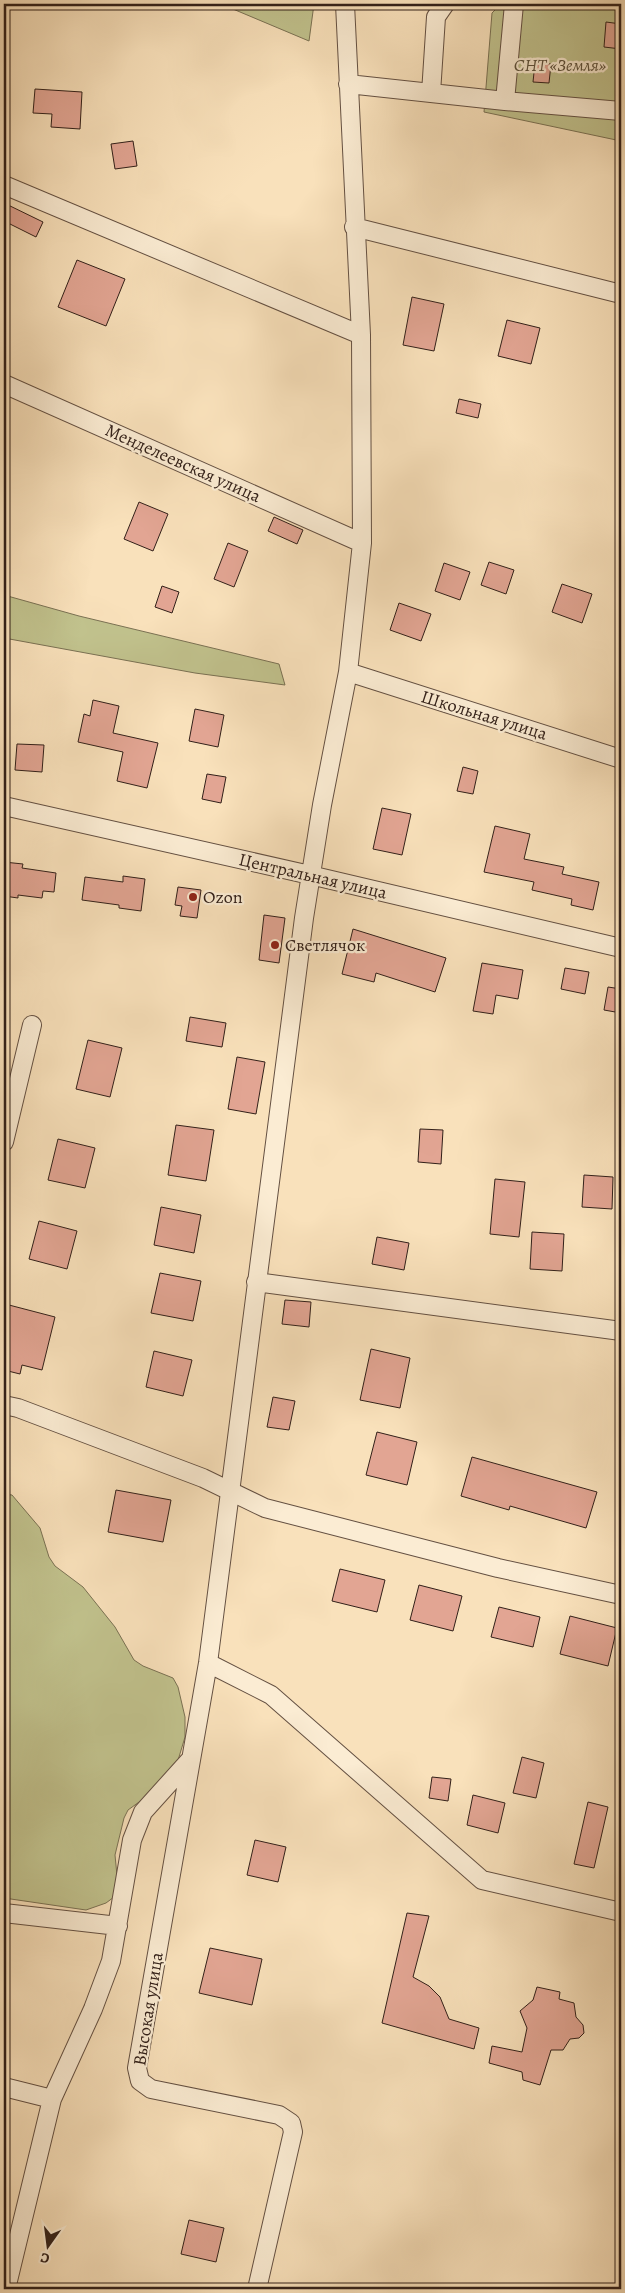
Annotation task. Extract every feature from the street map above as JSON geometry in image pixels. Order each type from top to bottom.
[{"type":"street","name":"Высокая улица","points":[[257,2289],[293,2132],[291,2123],[279,2115],[151,2089],[140,2082],[136,2068],[189,1761],[208,1663],[310,874],[348,672],[362,543],[361,335],[354,227],[345,4]]},
{"type":"street","points":[[432,93],[436,17],[445,4]]},
{"type":"street","points":[[505,101],[514,4]]},
{"type":"street","points":[[348,84],[621,111]]},
{"type":"street","points":[[4,186],[361,335]]},
{"type":"street","points":[[354,227],[621,294]]},
{"type":"street","name":"Менделеевская улица","points":[[4,384],[362,543]]},
{"type":"street","name":"Школьная улица","points":[[348,672],[621,758]]},
{"type":"street","name":"Центральная улица","points":[[4,806],[310,874],[621,948]]},
{"type":"street","points":[[4,1142],[32,1024]]},
{"type":"street","points":[[256,1282],[621,1331]]},
{"type":"street","points":[[4,1405],[18,1408],[203,1478],[230,1493],[265,1508],[498,1568],[621,1595]]},
{"type":"street","points":[[208,1663],[271,1695],[482,1880],[621,1912]]},
{"type":"street","points":[[6,2289],[52,2099],[93,2009],[111,1961],[132,1840],[143,1812],[189,1761]]},
{"type":"street","points":[[4,1913],[118,1926]]},
{"type":"street","points":[[4,2087],[52,2099]]},
{"type":"green space","points":[[221,4],[314,4],[309,41]]},
{"type":"green space","name":"СНТ «Земля»","points":[[501,4],[621,4],[621,141],[484,112],[492,13]]},
{"type":"green space","points":[[4,595],[79,616],[279,664],[285,685],[195,673],[4,638]]},
{"type":"green space","points":[[4,1494],[12,1495],[40,1528],[49,1557],[55,1566],[83,1587],[115,1627],[134,1660],[143,1666],[173,1678],[178,1687],[185,1717],[185,1737],[176,1767],[164,1784],[128,1810],[124,1818],[115,1855],[118,1886],[114,1897],[106,1903],[86,1910],[4,1898]]},
{"type":"building","points":[[606,22],[621,24],[621,49],[604,47]]},
{"type":"building","points":[[535,63],[551,64],[549,83],[533,82]]},
{"type":"building","points":[[35,89],[82,92],[80,129],[51,127],[52,114],[33,113]]},
{"type":"building","points":[[133,141],[137,166],[115,169],[111,144]]},
{"type":"building","points":[[4,203],[43,222],[36,237],[4,221]]},
{"type":"building","points":[[77,260],[125,279],[106,326],[58,307]]},
{"type":"building","points":[[412,297],[444,304],[434,351],[403,345]]},
{"type":"building","points":[[507,320],[540,328],[531,364],[498,356]]},
{"type":"building","points":[[459,399],[481,404],[478,418],[456,413]]},
{"type":"building","points":[[139,502],[168,514],[153,551],[124,539]]},
{"type":"building","points":[[274,517],[303,530],[297,544],[268,531]]},
{"type":"building","points":[[228,543],[248,551],[234,587],[214,579]]},
{"type":"building","points":[[489,562],[514,570],[506,594],[481,585]]},
{"type":"building","points":[[444,563],[470,572],[460,600],[435,591]]},
{"type":"building","points":[[562,584],[592,594],[582,623],[552,612]]},
{"type":"building","points":[[162,586],[179,592],[172,613],[155,607]]},
{"type":"building","points":[[399,603],[431,614],[421,641],[390,630]]},
{"type":"building","points":[[93,700],[119,706],[113,733],[158,743],[147,788],[117,781],[123,752],[78,742],[84,714],[90,716]]},
{"type":"building","points":[[195,709],[224,715],[218,747],[189,741]]},
{"type":"building","points":[[17,744],[44,745],[42,772],[15,770]]},
{"type":"building","points":[[463,767],[478,771],[473,794],[457,791]]},
{"type":"building","points":[[207,774],[226,777],[221,803],[202,799]]},
{"type":"building","points":[[382,808],[411,814],[402,855],[373,849]]},
{"type":"building","points":[[495,826],[530,834],[524,859],[564,867],[562,874],[599,882],[593,910],[571,905],[572,899],[532,890],[534,882],[484,872]]},
{"type":"building","points":[[4,862],[23,864],[22,868],[56,873],[54,892],[43,891],[42,898],[18,895],[18,898],[4,896]]},
{"type":"building","points":[[123,876],[145,879],[141,911],[119,908],[119,905],[82,900],[85,877],[123,882]]},
{"type":"building","points":[[178,887],[201,890],[197,918],[180,916],[182,906],[175,905]]},
{"type":"building","points":[[264,915],[285,918],[279,963],[259,960]]},
{"type":"building","points":[[353,929],[446,958],[435,992],[376,973],[374,982],[342,974]]},
{"type":"building","points":[[482,963],[523,970],[518,999],[496,995],[493,1014],[473,1011]]},
{"type":"building","points":[[565,968],[589,972],[585,994],[561,989]]},
{"type":"building","points":[[608,987],[621,989],[621,1013],[604,1010]]},
{"type":"building","points":[[190,1017],[226,1023],[222,1047],[186,1041]]},
{"type":"building","points":[[88,1040],[122,1048],[110,1097],[76,1089]]},
{"type":"building","points":[[237,1057],[265,1062],[256,1114],[228,1109]]},
{"type":"building","points":[[176,1125],[214,1130],[206,1181],[168,1175]]},
{"type":"building","points":[[420,1129],[443,1130],[441,1164],[418,1162]]},
{"type":"building","points":[[58,1139],[95,1148],[85,1188],[48,1180]]},
{"type":"building","points":[[584,1175],[613,1177],[612,1209],[582,1207]]},
{"type":"building","points":[[495,1179],[525,1182],[519,1237],[490,1234]]},
{"type":"building","points":[[161,1207],[201,1215],[194,1253],[154,1245]]},
{"type":"building","points":[[39,1221],[77,1231],[67,1269],[29,1259]]},
{"type":"building","points":[[532,1232],[564,1234],[562,1271],[530,1269]]},
{"type":"building","points":[[377,1237],[409,1243],[404,1270],[372,1264]]},
{"type":"building","points":[[160,1273],[201,1281],[193,1321],[151,1313]]},
{"type":"building","points":[[285,1300],[311,1302],[309,1327],[282,1324]]},
{"type":"building","points":[[9,1305],[55,1317],[42,1370],[22,1365],[20,1374],[4,1370],[4,1325]]},
{"type":"building","points":[[371,1349],[410,1358],[400,1408],[360,1400]]},
{"type":"building","points":[[154,1351],[192,1360],[183,1396],[146,1387]]},
{"type":"building","points":[[273,1397],[295,1401],[289,1430],[267,1427]]},
{"type":"building","points":[[377,1432],[417,1442],[407,1485],[366,1475]]},
{"type":"building","points":[[472,1457],[597,1492],[586,1528],[510,1506],[509,1510],[461,1496]]},
{"type":"building","points":[[116,1490],[171,1500],[163,1542],[108,1532]]},
{"type":"building","points":[[340,1569],[385,1580],[377,1612],[332,1601]]},
{"type":"building","points":[[419,1585],[462,1596],[453,1631],[410,1620]]},
{"type":"building","points":[[499,1607],[540,1617],[533,1647],[491,1637]]},
{"type":"building","points":[[570,1616],[617,1628],[608,1666],[560,1654]]},
{"type":"building","points":[[522,1757],[544,1763],[536,1798],[513,1793]]},
{"type":"building","points":[[432,1777],[451,1779],[448,1801],[429,1798]]},
{"type":"building","points":[[473,1795],[505,1803],[498,1833],[467,1825]]},
{"type":"building","points":[[588,1802],[608,1807],[594,1868],[574,1864]]},
{"type":"building","points":[[255,1840],[286,1847],[278,1882],[247,1875]]},
{"type":"building","points":[[407,1913],[429,1916],[413,1977],[429,1986],[440,1997],[449,2019],[479,2028],[474,2049],[382,2023]]},
{"type":"building","points":[[210,1948],[262,1959],[252,2005],[199,1993]]},
{"type":"building","points":[[537,1987],[560,1992],[559,1999],[574,2003],[576,2017],[583,2025],[584,2033],[579,2038],[570,2039],[563,2050],[551,2050],[540,2085],[523,2080],[522,2072],[489,2063],[492,2046],[522,2052],[527,2028],[520,2011],[533,2000]]},
{"type":"building","points":[[189,2220],[224,2228],[216,2262],[181,2254]]},
{"type":"place","name":"Ozon","points":[[193,897]]},
{"type":"place","name":"Светлячок","points":[[275,945]]}]
